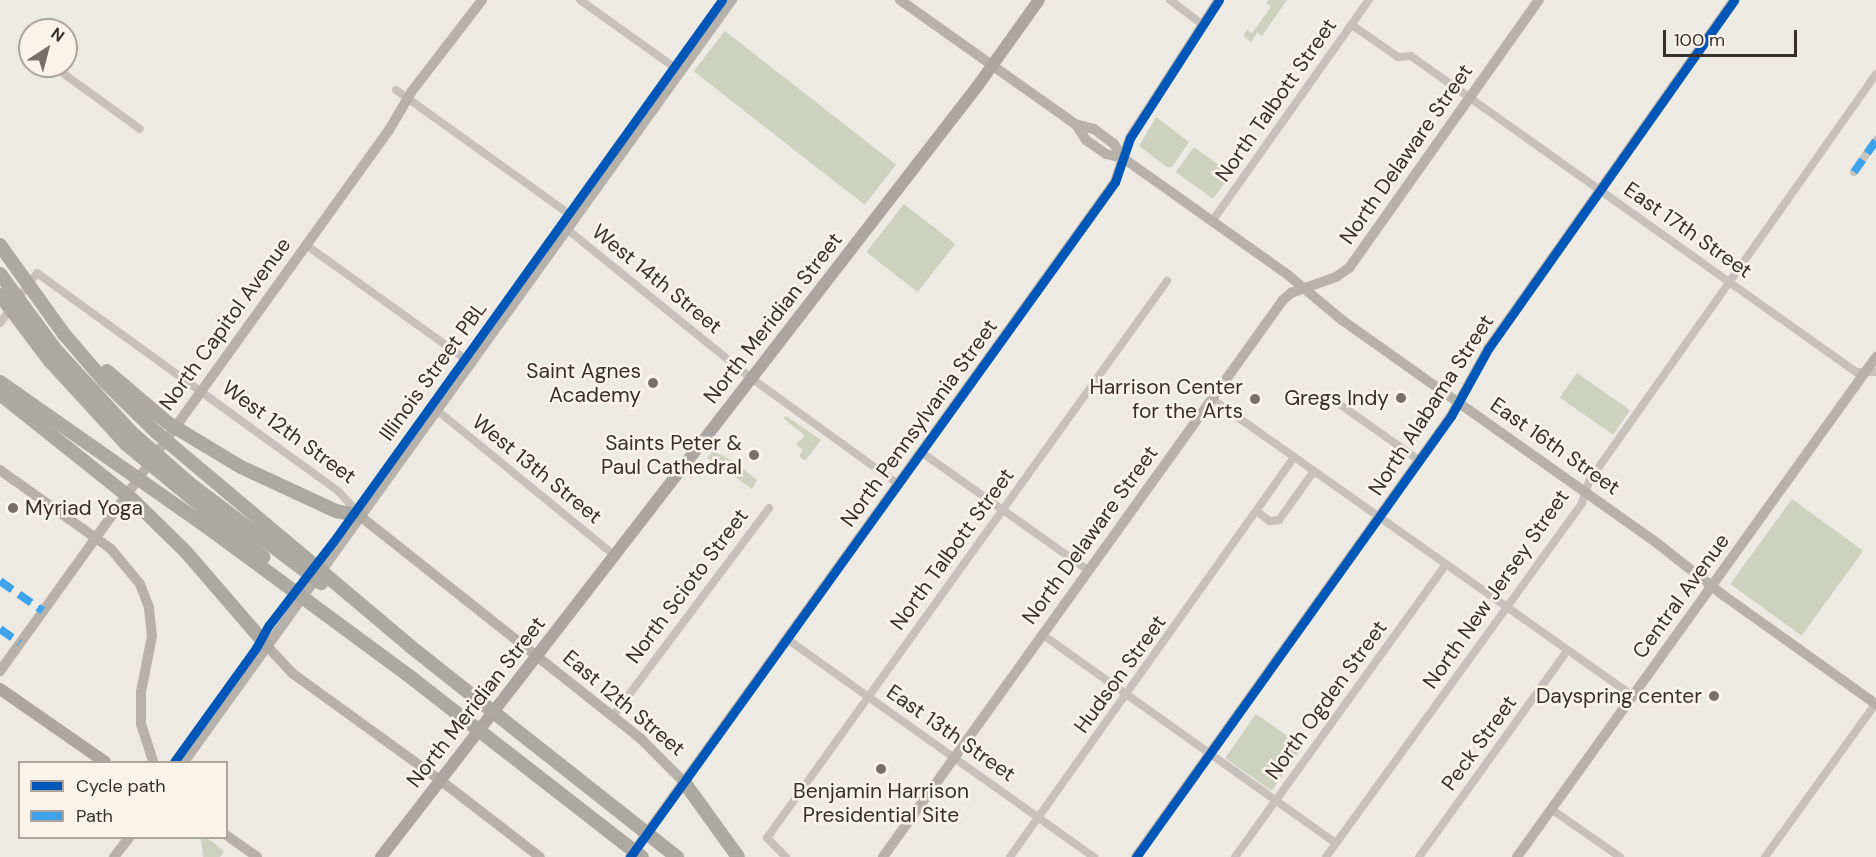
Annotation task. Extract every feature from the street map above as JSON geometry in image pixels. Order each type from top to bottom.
[{"type":"highway","points":[[0,245],[64,334],[105,381],[156,432],[411,647],[677,857]]},
{"type":"highway","points":[[0,274],[55,349],[147,447],[279,553],[411,647]]},
{"type":"highway","points":[[0,295],[50,361],[126,444],[381,656]]},
{"type":"highway","points":[[64,334],[168,423],[241,467],[336,511],[360,516]]},
{"type":"highway","points":[[0,382],[212,531],[381,656],[642,857]]},
{"type":"highway","points":[[0,394],[133,500],[186,552],[267,646]]},
{"type":"highway","points":[[684,782],[738,857]]},
{"type":"main road","name":"North Capitol Avenue","points":[[0,671],[389,130],[407,98],[482,0]]},
{"type":"main road","points":[[185,761],[732,0]]},
{"type":"main road","name":"East 16th Street","points":[[900,0],[1077,126],[1094,129],[1114,144],[1123,158],[1213,220],[1342,320],[1653,540],[1712,587],[1876,703]]},
{"type":"main road","name":"North Meridian Street","points":[[381,857],[992,66],[1040,0]]},
{"type":"main road","name":"North Pennsylvania Street","points":[[630,857],[1115,182],[1130,138],[1219,0]]},
{"type":"main road","name":"North Delaware Street","points":[[883,857],[1283,300],[1303,288],[1336,277],[1349,268],[1539,0]]},
{"type":"main road","name":"North Alabama Street","points":[[1136,857],[1420,461],[1459,403],[1488,349],[1734,0]]},
{"type":"main road","name":"Central Avenue","points":[[1517,857],[1871,372],[1876,357]]},
{"type":"main road","points":[[0,470],[96,538],[128,566],[140,584],[149,608],[152,648],[140,704],[144,736],[153,761]]},
{"type":"main road","name":"West 12th Street","points":[[360,516],[537,656]]},
{"type":"main road","points":[[267,646],[292,673],[440,780],[540,857]]},
{"type":"main road","name":"East 12th Street","points":[[537,656],[649,745],[684,782]]},
{"type":"main road","points":[[0,688],[104,761]]},
{"type":"main road","points":[[228,836],[257,857]]},
{"type":"main road","points":[[114,857],[128,839]]},
{"type":"street","points":[[580,0],[681,72]]},
{"type":"street","points":[[1170,0],[1202,24]]},
{"type":"street","name":"North Talbott Street","points":[[1213,220],[1370,0]]},
{"type":"street","name":"East 17th Street","points":[[1352,25],[1398,57],[1411,56],[1856,372],[1871,372]]},
{"type":"street","name":"North New Jersey Street","points":[[1326,857],[1581,504],[1589,482],[1876,74]]},
{"type":"street","points":[[70,78],[140,129]]},
{"type":"street","name":"West 14th Street","points":[[396,90],[576,219]]},
{"type":"street","points":[[1854,172],[1875,144]]},
{"type":"street","name":"West 14th Street","points":[[568,230],[752,378],[898,484]]},
{"type":"street","points":[[306,245],[472,364]]},
{"type":"street","name":"West 12th Street","points":[[0,323],[37,273],[338,491],[350,501],[360,516]]},
{"type":"street","name":"North Talbott Street","points":[[786,857],[767,838],[1167,281]]},
{"type":"street","points":[[1212,399],[1633,696]]},
{"type":"street","points":[[1338,403],[1420,461]]},
{"type":"street","name":"West 13th Street","points":[[438,411],[614,555]]},
{"type":"street","points":[[921,452],[1089,571]]},
{"type":"street","name":"Hudson Street","points":[[1011,857],[1294,457]]},
{"type":"street","points":[[1256,511],[1270,521],[1279,520],[1314,471]]},
{"type":"street","name":"North Scioto Street","points":[[613,716],[769,508]]},
{"type":"street","name":"North Ogden Street","points":[[1235,857],[1446,564]]},
{"type":"street","points":[[1042,635],[1336,843]]},
{"type":"street","name":"East 13th Street","points":[[787,639],[1094,857]]},
{"type":"street","name":"Peck Street","points":[[1419,857],[1568,650]]},
{"type":"street","points":[[1765,857],[1876,703]]},
{"type":"street","points":[[1551,809],[1620,857]]},
{"type":"green space","points":[[1269,0],[1287,0],[1262,36],[1257,33],[1251,42],[1243,36],[1247,30],[1252,33],[1271,7],[1266,3]]},
{"type":"green space","points":[[725,31],[896,165],[865,205],[694,71]]},
{"type":"green space","points":[[1156,117],[1189,142],[1172,167],[1167,167],[1139,146]]},
{"type":"green space","points":[[1194,147],[1231,174],[1213,199],[1176,172]]},
{"type":"green space","points":[[904,204],[955,244],[918,292],[866,252]]},
{"type":"green space","points":[[1577,373],[1630,410],[1613,435],[1560,398]]},
{"type":"green space","points":[[786,416],[821,440],[805,461],[799,456],[803,450],[796,444],[805,436],[783,418]]},
{"type":"green space","points":[[713,451],[733,461],[757,480],[752,489],[707,458]]},
{"type":"green space","points":[[1792,499],[1863,551],[1801,636],[1730,584]]},
{"type":"green space","points":[[1256,714],[1303,747],[1272,791],[1225,758]]},
{"type":"green space","points":[[201,839],[208,839],[224,851],[220,857],[203,857]]},
{"type":"marked path","points":[[1854,172],[1876,140]]},
{"type":"marked path","points":[[0,581],[43,611]]},
{"type":"marked path","points":[[0,629],[20,643]]},
{"type":"cycle path","name":"Illinois Street PBL","points":[[175,761],[256,648],[269,625],[333,542],[722,0]]},
{"type":"cycle path","points":[[630,857],[1115,182],[1130,138],[1219,0]]},
{"type":"cycle path","points":[[1136,857],[1451,416],[1488,349],[1734,0]]},
{"type":"place","name":"Saint Agnes Academy","points":[[653,383]]},
{"type":"place","name":"Gregs Indy","points":[[1401,398]]},
{"type":"place","name":"Harrison Center for the Arts","points":[[1255,399]]},
{"type":"place","name":"Saints Peter & Paul Cathedral","points":[[754,455]]},
{"type":"place","name":"Myriad Yoga","points":[[13,508]]},
{"type":"place","name":"Dayspring center","points":[[1714,696]]},
{"type":"place","name":"Benjamin Harrison Presidential Site","points":[[881,769]]}]
